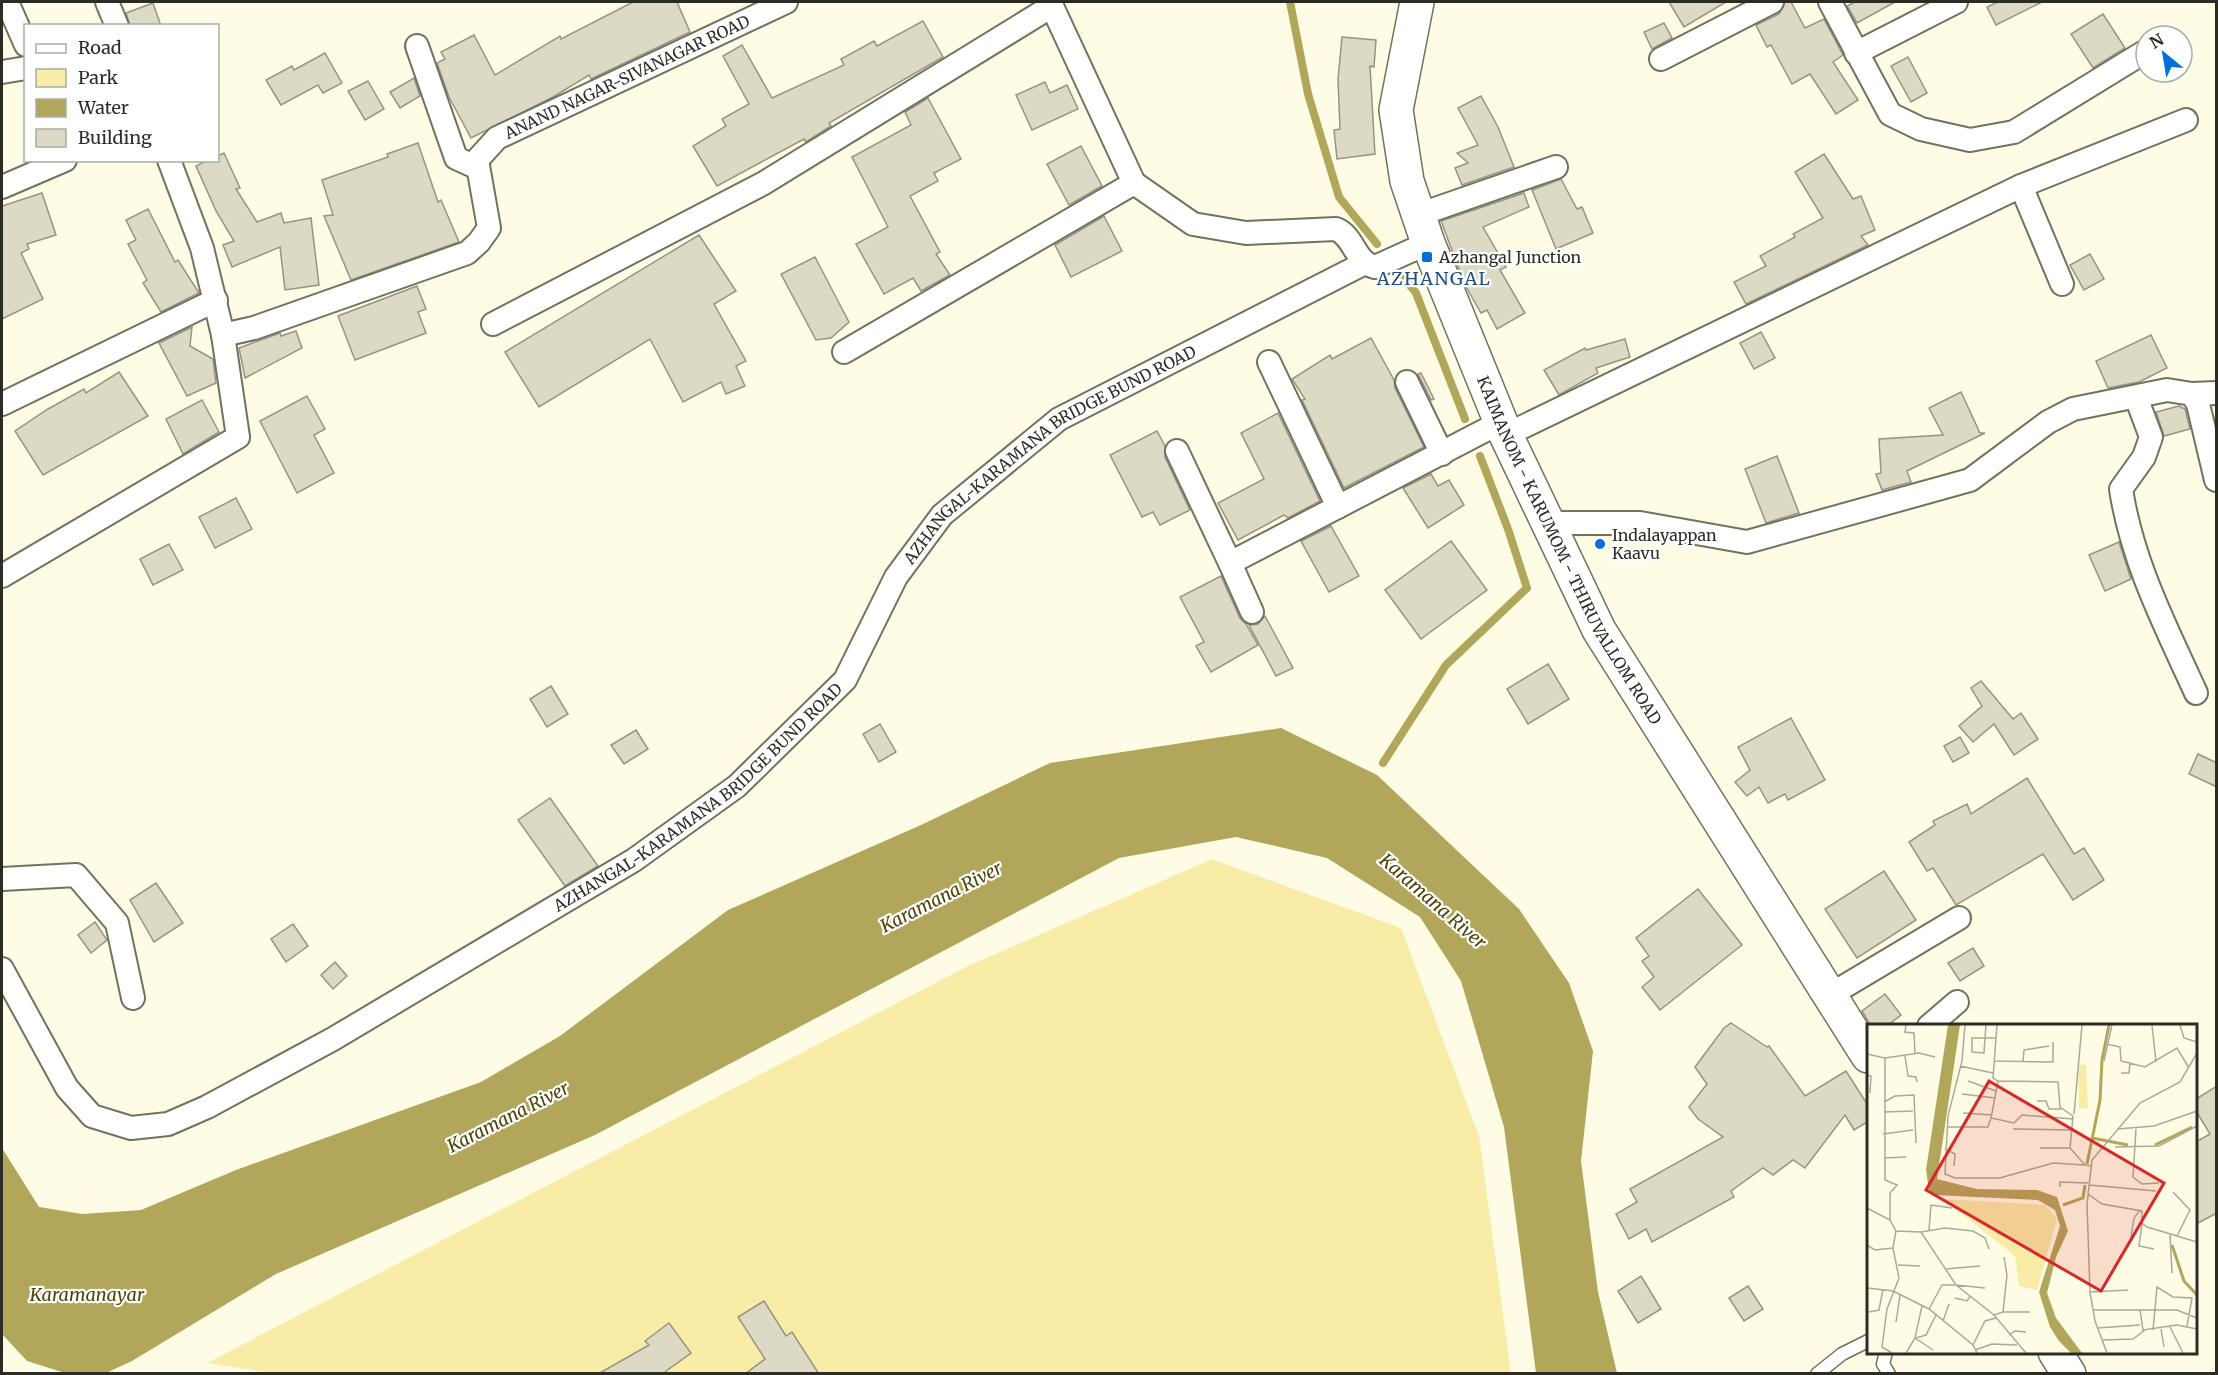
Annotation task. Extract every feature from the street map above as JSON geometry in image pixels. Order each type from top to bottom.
[{"type":"main road","name":"KAIMANOM - KARUMOM - THIRUVALLOM ROAD","points":[[1417,2],[1396,110],[1407,181],[1423,229],[1504,429],[1599,630],[1867,1053]]},
{"type":"street","points":[[7,2],[24,40]]},
{"type":"street","points":[[107,2],[116,24]]},
{"type":"street","name":"ANAND NAGAR-SIVANAGAR ROAD","points":[[478,168],[477,160],[497,138],[786,2]]},
{"type":"street","points":[[1661,59],[1772,2]]},
{"type":"street","points":[[1830,2],[1890,114],[1921,129],[1970,140],[2014,132],[2134,58]]},
{"type":"street","points":[[1856,53],[1956,2]]},
{"type":"street","points":[[493,324],[764,183],[1051,4],[1134,183],[1193,224],[1246,232],[1336,229],[1344,232],[1365,263]]},
{"type":"street","points":[[224,335],[254,328],[467,253],[480,242],[489,228],[478,168],[456,158],[417,46]]},
{"type":"street","points":[[2,72],[24,68]]},
{"type":"street","points":[[1230,563],[1442,453],[1504,429],[2021,186],[2186,120]]},
{"type":"street","points":[[2,187],[60,162]]},
{"type":"street","points":[[2,576],[238,437],[224,335],[216,300],[202,248],[170,162]]},
{"type":"street","name":"AZHANGAL-KARAMANA BRIDGE BUND ROAD","points":[[2,969],[67,1088],[92,1116],[131,1128],[168,1124],[207,1107],[333,1039],[634,860],[736,786],[845,680],[896,577],[942,516],[1059,419],[1365,263],[1379,266],[1423,229],[1556,166]]},
{"type":"street","points":[[844,352],[1134,183]]},
{"type":"street","points":[[2021,186],[2062,284]]},
{"type":"street","points":[[2,404],[216,300]]},
{"type":"street","points":[[1269,362],[1338,507]]},
{"type":"street","points":[[1407,382],[1442,453]]},
{"type":"street","points":[[1548,523],[1640,523],[1748,542],[1970,480],[2048,422],[2073,409],[2167,390],[2192,394],[2217,393]]},
{"type":"street","points":[[2192,394],[2198,404],[2217,480]]},
{"type":"street","points":[[2136,397],[2151,437],[2144,457],[2121,489],[2123,503],[2144,581],[2196,693]]},
{"type":"street","points":[[1177,451],[1252,612]]},
{"type":"street","points":[[2,879],[76,875],[117,923],[133,998]]},
{"type":"street","points":[[1830,995],[1959,918]]},
{"type":"street","points":[[1931,1024],[1957,1002]]},
{"type":"lane","points":[[1817,1374],[1842,1354],[1867,1342]]},
{"type":"lane","points":[[1886,1354],[1883,1364],[1889,1374]]},
{"type":"green space","points":[[1212,859],[1401,928],[1479,1136],[1511,1373],[279,1374],[207,1363],[968,966]]},
{"type":"water","name":"Karamanayar","points":[[1281,728],[1377,775],[1519,909],[1569,983],[1593,1051],[1581,1161],[1598,1292],[1617,1373],[1536,1373],[1504,1127],[1461,981],[1420,917],[1327,858],[1236,837],[1119,858],[595,1135],[276,1274],[132,1361],[106,1373],[65,1373],[27,1361],[2,1334],[2,1148],[39,1207],[82,1214],[141,1210],[236,1170],[481,1082],[560,1036],[728,910],[921,825],[1050,763]]},
{"type":"building","points":[[633,2],[677,2],[690,32],[591,79],[589,75],[553,97],[471,138],[449,97],[437,63],[445,59],[441,52],[474,35],[495,75],[560,36],[561,39]]},
{"type":"building","points":[[1669,2],[1726,2],[1684,27]]},
{"type":"building","points":[[1785,2],[1791,2],[1805,28],[1824,19],[1843,55],[1833,62],[1858,100],[1836,114],[1810,74],[1792,84],[1771,45],[1767,47],[1756,25],[1779,14]]},
{"type":"building","points":[[1855,2],[1895,2],[1857,23],[1847,6]]},
{"type":"building","points":[[1998,2],[2042,2],[1996,25],[1987,7]]},
{"type":"building","points":[[153,3],[160,24],[129,24],[126,13]]},
{"type":"building","points":[[2103,14],[2125,48],[2093,68],[2071,34]]},
{"type":"building","points":[[923,21],[943,57],[829,123],[831,126],[806,142],[804,139],[717,186],[693,146],[726,126],[722,119],[749,104],[723,56],[742,45],[772,98],[844,65],[841,59],[874,41],[877,46]]},
{"type":"building","points":[[1664,23],[1672,38],[1652,49],[1644,32]]},
{"type":"building","points":[[1342,37],[1376,40],[1374,67],[1370,66],[1375,154],[1337,159],[1334,130],[1340,129],[1338,79]]},
{"type":"building","points":[[325,53],[342,83],[323,93],[318,85],[281,105],[266,80],[292,66],[294,70]]},
{"type":"building","points":[[1908,57],[1927,93],[1911,102],[1891,66]]},
{"type":"building","points":[[414,78],[420,96],[400,108],[390,92]]},
{"type":"building","points":[[368,81],[384,109],[365,120],[348,91]]},
{"type":"building","points":[[1045,82],[1050,93],[1067,85],[1078,109],[1032,130],[1016,95]]},
{"type":"building","points":[[1481,96],[1498,127],[1514,167],[1462,185],[1455,168],[1468,163],[1457,153],[1478,145],[1458,108]]},
{"type":"building","points":[[928,98],[961,159],[934,173],[938,181],[910,196],[940,252],[936,254],[950,275],[921,291],[913,278],[884,294],[856,244],[888,227],[852,157],[911,125],[905,112]]},
{"type":"building","points":[[418,143],[438,202],[441,200],[459,242],[351,280],[324,216],[333,215],[322,180],[388,157],[387,154]]},
{"type":"building","points":[[1081,146],[1102,186],[1069,205],[1047,164]]},
{"type":"building","points":[[224,153],[240,188],[236,189],[257,222],[281,213],[284,223],[311,218],[319,285],[285,290],[280,247],[232,267],[223,245],[234,241],[216,211],[196,166],[204,162],[219,162],[219,156]]},
{"type":"building","points":[[1824,154],[1853,199],[1861,196],[1875,230],[1861,236],[1868,245],[1746,304],[1734,282],[1766,266],[1760,256],[1795,237],[1793,234],[1823,218],[1795,172]]},
{"type":"building","points":[[1561,179],[1577,209],[1582,207],[1593,233],[1556,249],[1532,190]]},
{"type":"building","points":[[42,193],[56,235],[27,244],[29,249],[21,253],[43,299],[2,319],[2,206]]},
{"type":"building","points":[[1524,193],[1529,207],[1483,227],[1506,267],[1500,270],[1525,313],[1497,329],[1487,310],[1481,313],[1465,285],[1441,221]]},
{"type":"building","points":[[148,209],[175,262],[178,260],[199,293],[161,312],[143,283],[147,280],[128,244],[136,240],[126,220]]},
{"type":"building","points":[[1104,216],[1122,251],[1071,277],[1055,245]]},
{"type":"building","points":[[699,235],[736,291],[714,304],[746,361],[736,366],[745,386],[726,394],[721,382],[683,402],[650,339],[539,407],[505,352]]},
{"type":"building","points":[[2090,254],[2104,279],[2084,290],[2070,265]]},
{"type":"building","points":[[815,257],[849,322],[831,338],[816,340],[781,274]]},
{"type":"building","points":[[417,286],[426,309],[418,312],[426,333],[355,360],[338,316]]},
{"type":"building","points":[[192,327],[190,346],[213,359],[216,383],[187,396],[159,343]]},
{"type":"building","points":[[296,331],[302,348],[245,378],[239,348],[280,333],[281,336]]},
{"type":"building","points":[[1761,332],[1775,358],[1754,369],[1740,343]]},
{"type":"building","points":[[2151,335],[2167,368],[2139,382],[2108,388],[2096,361]]},
{"type":"building","points":[[1371,338],[1394,380],[1395,388],[1424,447],[1344,488],[1302,400],[1305,399],[1292,379],[1330,355],[1332,359]]},
{"type":"building","points":[[1625,339],[1630,357],[1596,368],[1598,373],[1559,395],[1544,370],[1585,348],[1586,350]]},
{"type":"building","points":[[119,372],[148,416],[43,475],[15,431],[48,409],[84,389],[86,393]]},
{"type":"building","points":[[1421,373],[1434,399],[1431,400],[1418,374]]},
{"type":"building","points":[[1961,392],[1980,433],[1985,433],[1907,471],[1911,482],[1882,490],[1876,474],[1881,473],[1879,439],[1943,435],[1929,408]]},
{"type":"building","points":[[307,396],[325,429],[314,435],[334,473],[297,493],[260,421]]},
{"type":"building","points":[[202,400],[219,432],[183,454],[166,419]]},
{"type":"building","points":[[2179,406],[2185,409],[2190,429],[2164,436],[2156,412]]},
{"type":"building","points":[[1278,413],[1320,501],[1288,518],[1284,515],[1238,540],[1218,503],[1264,479],[1241,433]]},
{"type":"building","points":[[1157,431],[1165,446],[1165,457],[1190,510],[1160,525],[1153,512],[1142,517],[1110,455]]},
{"type":"building","points":[[1777,456],[1799,513],[1766,523],[1745,469]]},
{"type":"building","points":[[1431,474],[1438,486],[1449,480],[1464,505],[1428,528],[1403,488]]},
{"type":"building","points":[[236,498],[252,529],[215,548],[199,517]]},
{"type":"building","points":[[1331,526],[1359,576],[1329,592],[1301,541]]},
{"type":"building","points":[[1451,541],[1487,590],[1421,639],[1385,590]]},
{"type":"building","points":[[2119,542],[2131,579],[2105,591],[2089,555]]},
{"type":"building","points":[[169,544],[183,570],[153,585],[140,559]]},
{"type":"building","points":[[1221,576],[1240,618],[1258,645],[1211,672],[1196,646],[1204,642],[1180,597]]},
{"type":"building","points":[[1265,616],[1293,668],[1276,676],[1249,625],[1258,624]]},
{"type":"building","points":[[1548,664],[1569,699],[1528,724],[1507,689]]},
{"type":"building","points":[[1981,681],[2013,719],[2021,713],[2038,739],[2014,755],[1994,724],[1973,742],[1959,726],[1982,706],[1971,688]]},
{"type":"building","points":[[551,686],[568,714],[547,727],[530,699]]},
{"type":"building","points":[[1791,718],[1825,780],[1788,800],[1785,794],[1768,803],[1759,787],[1747,796],[1735,782],[1750,770],[1738,747]]},
{"type":"building","points":[[880,724],[896,752],[879,762],[863,734]]},
{"type":"building","points":[[636,730],[648,749],[624,764],[611,745]]},
{"type":"building","points":[[1960,737],[1969,753],[1953,762],[1944,746]]},
{"type":"building","points":[[2198,754],[2217,763],[2217,787],[2189,774]]},
{"type":"building","points":[[2027,778],[2074,854],[2084,848],[2104,880],[2073,900],[2043,854],[1956,905],[1933,868],[1927,871],[1909,842],[1935,825],[1933,821],[1967,804],[1971,814]]},
{"type":"building","points":[[550,798],[598,866],[565,886],[518,820]]},
{"type":"building","points":[[1884,871],[1916,920],[1857,958],[1825,909]]},
{"type":"building","points":[[156,883],[183,923],[154,942],[130,900]]},
{"type":"building","points":[[1698,889],[1742,945],[1660,1010],[1642,987],[1654,977],[1642,961],[1649,956],[1636,938]]},
{"type":"building","points":[[95,922],[107,940],[91,953],[78,935]]},
{"type":"building","points":[[293,924],[308,946],[286,962],[271,939]]},
{"type":"building","points":[[1973,948],[1984,966],[1960,981],[1948,963]]},
{"type":"building","points":[[335,962],[347,976],[333,989],[321,975]]},
{"type":"building","points":[[1885,994],[1901,1015],[1890,1024],[1870,1024],[1862,1011]]},
{"type":"building","points":[[1731,1023],[1767,1047],[1769,1046],[1805,1096],[1846,1071],[1867,1104],[1867,1122],[1854,1130],[1845,1115],[1805,1168],[1793,1160],[1773,1175],[1763,1168],[1731,1191],[1734,1197],[1652,1242],[1646,1229],[1629,1239],[1616,1214],[1637,1202],[1630,1189],[1723,1137],[1698,1119],[1689,1107],[1707,1084],[1695,1067],[1724,1028]]},
{"type":"building","points":[[2217,1086],[2217,1213],[2197,1223],[2197,1141],[2210,1134],[2197,1113],[2197,1098]]},
{"type":"building","points":[[1641,1276],[1661,1309],[1638,1323],[1618,1291]]},
{"type":"building","points":[[1748,1286],[1763,1309],[1744,1321],[1729,1298]]},
{"type":"building","points":[[764,1301],[786,1336],[792,1332],[819,1374],[745,1374],[765,1359],[738,1317]]},
{"type":"building","points":[[669,1323],[691,1353],[662,1374],[598,1374],[649,1345],[645,1341]]},
{"type":"waterway","points":[[1290,2],[1308,94],[1339,197],[1377,244]]},
{"type":"waterway","points":[[1405,279],[1416,293],[1465,419]]},
{"type":"waterway","points":[[1383,763],[1446,665],[1527,588],[1508,529],[1480,456]]},
{"type":"place","name":"Azhangal Junction","points":[[1427,257]]},
{"type":"place","name":"Indalayappan Kaavu","points":[[1600,544]]},
{"type":"district","name":"AZHANGAL","points":[[1434,278]]},
{"type":"water label","name":"Karamana River","points":[[941,897]]},
{"type":"water label","name":"Karamana River","points":[[1433,901]]},
{"type":"water label","name":"Karamana River","points":[[508,1117]]}]
